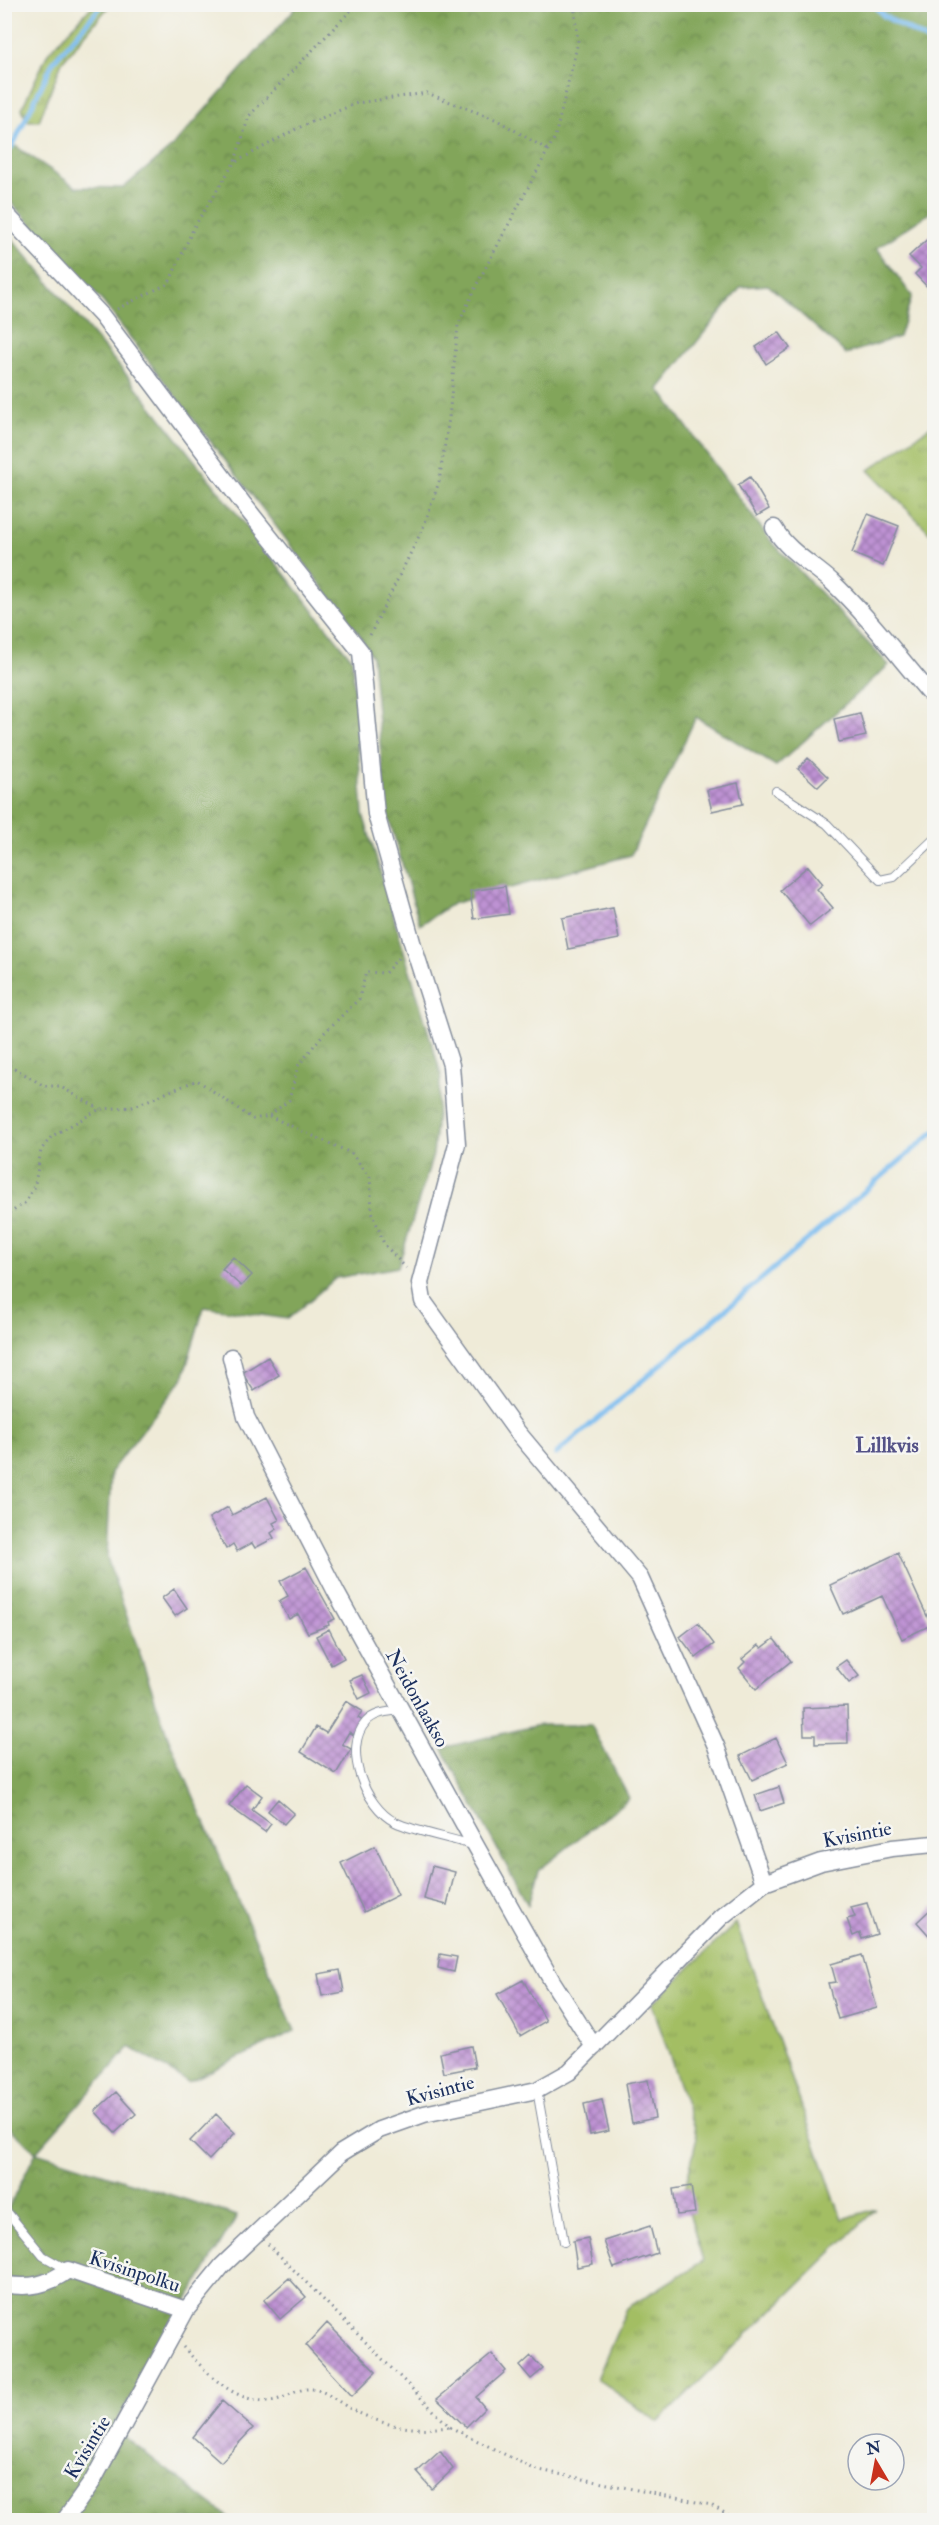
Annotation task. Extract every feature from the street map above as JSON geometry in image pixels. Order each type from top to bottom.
[{"type":"street","points":[[4,213],[102,316],[244,505],[361,652],[376,814],[412,942],[451,1065],[457,1144],[420,1283],[423,1301],[436,1323],[508,1419],[640,1578],[716,1746],[764,1883]]},
{"type":"street","points":[[774,528],[783,543],[830,580],[873,624],[934,698]]},
{"type":"street","name":"Neidonlaakso","points":[[231,1357],[250,1426],[400,1710],[552,1981],[594,2047]]},
{"type":"street","name":"Kvisintie","points":[[65,2520],[92,2482],[186,2310],[222,2266],[341,2153],[379,2130],[424,2114],[537,2090],[569,2072],[721,1917],[764,1883],[821,1862],[892,1848],[934,1844]]},
{"type":"street","name":"Kvisinpolku","points":[[4,2284],[25,2288],[53,2281],[68,2271],[186,2310]]},
{"type":"lane","points":[[776,791],[827,824],[880,880],[894,877],[934,838]]},
{"type":"lane","points":[[400,1710],[376,1714],[366,1722],[356,1737],[354,1754],[369,1794],[394,1821],[476,1846]]},
{"type":"lane","points":[[537,2090],[564,2242]]},
{"type":"lane","points":[[4,2208],[43,2256],[68,2271]]},
{"type":"path","points":[[102,316],[169,283],[194,227],[234,163],[249,116],[357,4]]},
{"type":"path","points":[[361,652],[423,528],[439,482],[458,326],[477,284],[555,137],[578,42],[574,4]]},
{"type":"path","points":[[234,163],[298,128],[357,103],[427,93],[496,120],[549,150]]},
{"type":"path","points":[[4,1217],[26,1202],[35,1184],[41,1150],[52,1136],[100,1109],[132,1107],[196,1080],[253,1119],[269,1116],[289,1100],[298,1066],[324,1033],[359,999],[366,972],[385,973],[412,942]]},
{"type":"path","points":[[4,1062],[44,1086],[59,1086],[100,1109]]},
{"type":"path","points":[[269,1116],[351,1153],[370,1177],[372,1211],[384,1244],[420,1283]]},
{"type":"path","points":[[4,1167],[8,1169],[4,1184]]},
{"type":"path","points":[[257,2233],[450,2427],[534,2469],[711,2505],[737,2520]]},
{"type":"path","points":[[173,2337],[219,2385],[243,2395],[271,2402],[295,2390],[314,2389],[384,2424],[416,2430],[450,2427]]},
{"type":"green space","points":[[94,4],[110,5],[62,62],[39,121],[26,121],[22,108],[48,53]]},
{"type":"green space","points":[[298,5],[934,5],[934,210],[877,248],[912,296],[899,337],[846,354],[768,285],[741,287],[659,389],[771,541],[889,665],[776,766],[696,717],[631,855],[452,904],[420,925],[386,808],[372,657],[359,634],[103,302],[5,196],[5,139],[76,187],[123,188],[172,147]]},
{"type":"green space","points":[[5,230],[130,379],[352,659],[363,814],[441,1074],[433,1155],[398,1267],[336,1278],[288,1319],[204,1307],[183,1378],[111,1471],[107,1558],[168,1737],[295,2031],[188,2082],[130,2047],[36,2152],[4,2123]]},
{"type":"green space","points":[[934,424],[934,537],[869,470]]},
{"type":"green space","points":[[539,1725],[591,1725],[629,1798],[538,1871],[528,1905],[442,1748]]},
{"type":"green space","points":[[736,1923],[842,2219],[876,2209],[658,2422],[597,2379],[627,2308],[703,2261],[684,2194],[697,2137],[652,2004]]},
{"type":"green space","points":[[36,2152],[237,2216],[113,2428],[232,2520],[5,2520],[4,2217]]},
{"type":"building","points":[[932,235],[934,238],[933,293],[915,274],[921,268],[909,256]]},
{"type":"building","points":[[779,332],[790,348],[766,364],[756,347]]},
{"type":"building","points":[[750,477],[769,509],[757,516],[738,485]]},
{"type":"building","points":[[868,514],[899,526],[883,566],[852,553]]},
{"type":"building","points":[[860,713],[866,736],[839,742],[834,719]]},
{"type":"building","points":[[808,758],[828,777],[818,787],[798,769]]},
{"type":"building","points":[[738,783],[743,804],[712,811],[707,790]]},
{"type":"building","points":[[808,866],[823,884],[817,889],[833,908],[810,926],[780,890]]},
{"type":"building","points":[[505,886],[509,914],[474,919],[470,891]]},
{"type":"building","points":[[613,908],[619,939],[568,949],[562,918]]},
{"type":"building","points":[[233,1257],[252,1275],[241,1286],[222,1269]]},
{"type":"building","points":[[268,1357],[279,1375],[254,1391],[242,1373]]},
{"type":"building","points":[[267,1497],[279,1520],[273,1523],[277,1529],[271,1533],[274,1538],[255,1548],[252,1543],[237,1551],[233,1544],[226,1549],[209,1518],[228,1507],[232,1515]]},
{"type":"building","points":[[898,1553],[931,1625],[902,1639],[882,1596],[843,1614],[830,1585]]},
{"type":"building","points":[[306,1567],[335,1619],[328,1622],[329,1625],[308,1633],[298,1614],[289,1619],[279,1601],[288,1596],[280,1581]]},
{"type":"building","points":[[174,1589],[187,1608],[175,1616],[162,1598]]},
{"type":"building","points":[[698,1623],[714,1644],[696,1658],[680,1637]]},
{"type":"building","points":[[329,1629],[344,1658],[331,1665],[316,1636]]},
{"type":"building","points":[[774,1639],[791,1661],[756,1689],[739,1668],[745,1662],[742,1659],[759,1645],[762,1648]]},
{"type":"building","points":[[846,1660],[859,1676],[849,1683],[836,1667]]},
{"type":"building","points":[[362,1675],[371,1693],[359,1699],[350,1680]]},
{"type":"building","points":[[346,1701],[362,1711],[358,1718],[363,1721],[354,1735],[349,1732],[342,1744],[351,1749],[336,1774],[301,1752],[316,1727],[326,1733]]},
{"type":"building","points":[[847,1706],[848,1743],[815,1744],[815,1735],[804,1735],[803,1708]]},
{"type":"building","points":[[776,1738],[788,1763],[752,1780],[740,1756]]},
{"type":"building","points":[[246,1784],[262,1796],[252,1810],[271,1824],[265,1832],[229,1806]]},
{"type":"building","points":[[779,1787],[784,1803],[760,1811],[755,1795]]},
{"type":"building","points":[[278,1799],[294,1813],[284,1824],[268,1811]]},
{"type":"building","points":[[375,1846],[398,1895],[364,1912],[341,1863]]},
{"type":"building","points":[[432,1866],[455,1872],[447,1905],[424,1899]]},
{"type":"building","points":[[867,1903],[877,1934],[862,1939],[860,1933],[853,1936],[847,1919],[855,1917],[851,1907]]},
{"type":"building","points":[[934,1906],[934,1941],[917,1922]]},
{"type":"building","points":[[440,1954],[457,1957],[454,1972],[438,1968]]},
{"type":"building","points":[[862,1955],[877,2008],[838,2019],[828,1983],[836,1982],[831,1964]]},
{"type":"building","points":[[340,1970],[344,1992],[322,1996],[318,1974]]},
{"type":"building","points":[[523,1980],[546,2021],[520,2036],[497,1994]]},
{"type":"building","points":[[471,2046],[475,2067],[444,2073],[440,2053]]},
{"type":"building","points":[[648,2080],[655,2118],[632,2123],[625,2084]]},
{"type":"building","points":[[116,2092],[136,2114],[115,2133],[95,2111]]},
{"type":"building","points":[[602,2100],[609,2131],[590,2135],[584,2104]]},
{"type":"building","points":[[216,2114],[235,2133],[209,2160],[190,2141]]},
{"type":"building","points":[[691,2186],[695,2213],[677,2215],[673,2189]]},
{"type":"building","points":[[650,2226],[657,2253],[614,2268],[604,2241]]},
{"type":"building","points":[[588,2238],[593,2264],[577,2267],[573,2241]]},
{"type":"building","points":[[289,2278],[306,2297],[280,2319],[264,2300]]},
{"type":"building","points":[[327,2323],[376,2372],[352,2396],[306,2346]]},
{"type":"building","points":[[492,2354],[506,2371],[476,2397],[485,2408],[466,2427],[437,2399]]},
{"type":"building","points":[[531,2356],[543,2369],[531,2379],[520,2366]]},
{"type":"building","points":[[222,2401],[253,2428],[221,2462],[193,2437]]},
{"type":"building","points":[[440,2451],[453,2469],[432,2489],[417,2472]]},
{"type":"waterway","points":[[13,145],[53,62],[103,4]]},
{"type":"waterway","points":[[873,4],[884,16],[934,44]]},
{"type":"waterway","points":[[4,139],[13,145],[4,156]]},
{"type":"waterway","points":[[556,1454],[934,1132]]},
{"type":"district","name":"Lillkvis","points":[[887,1445]]}]
